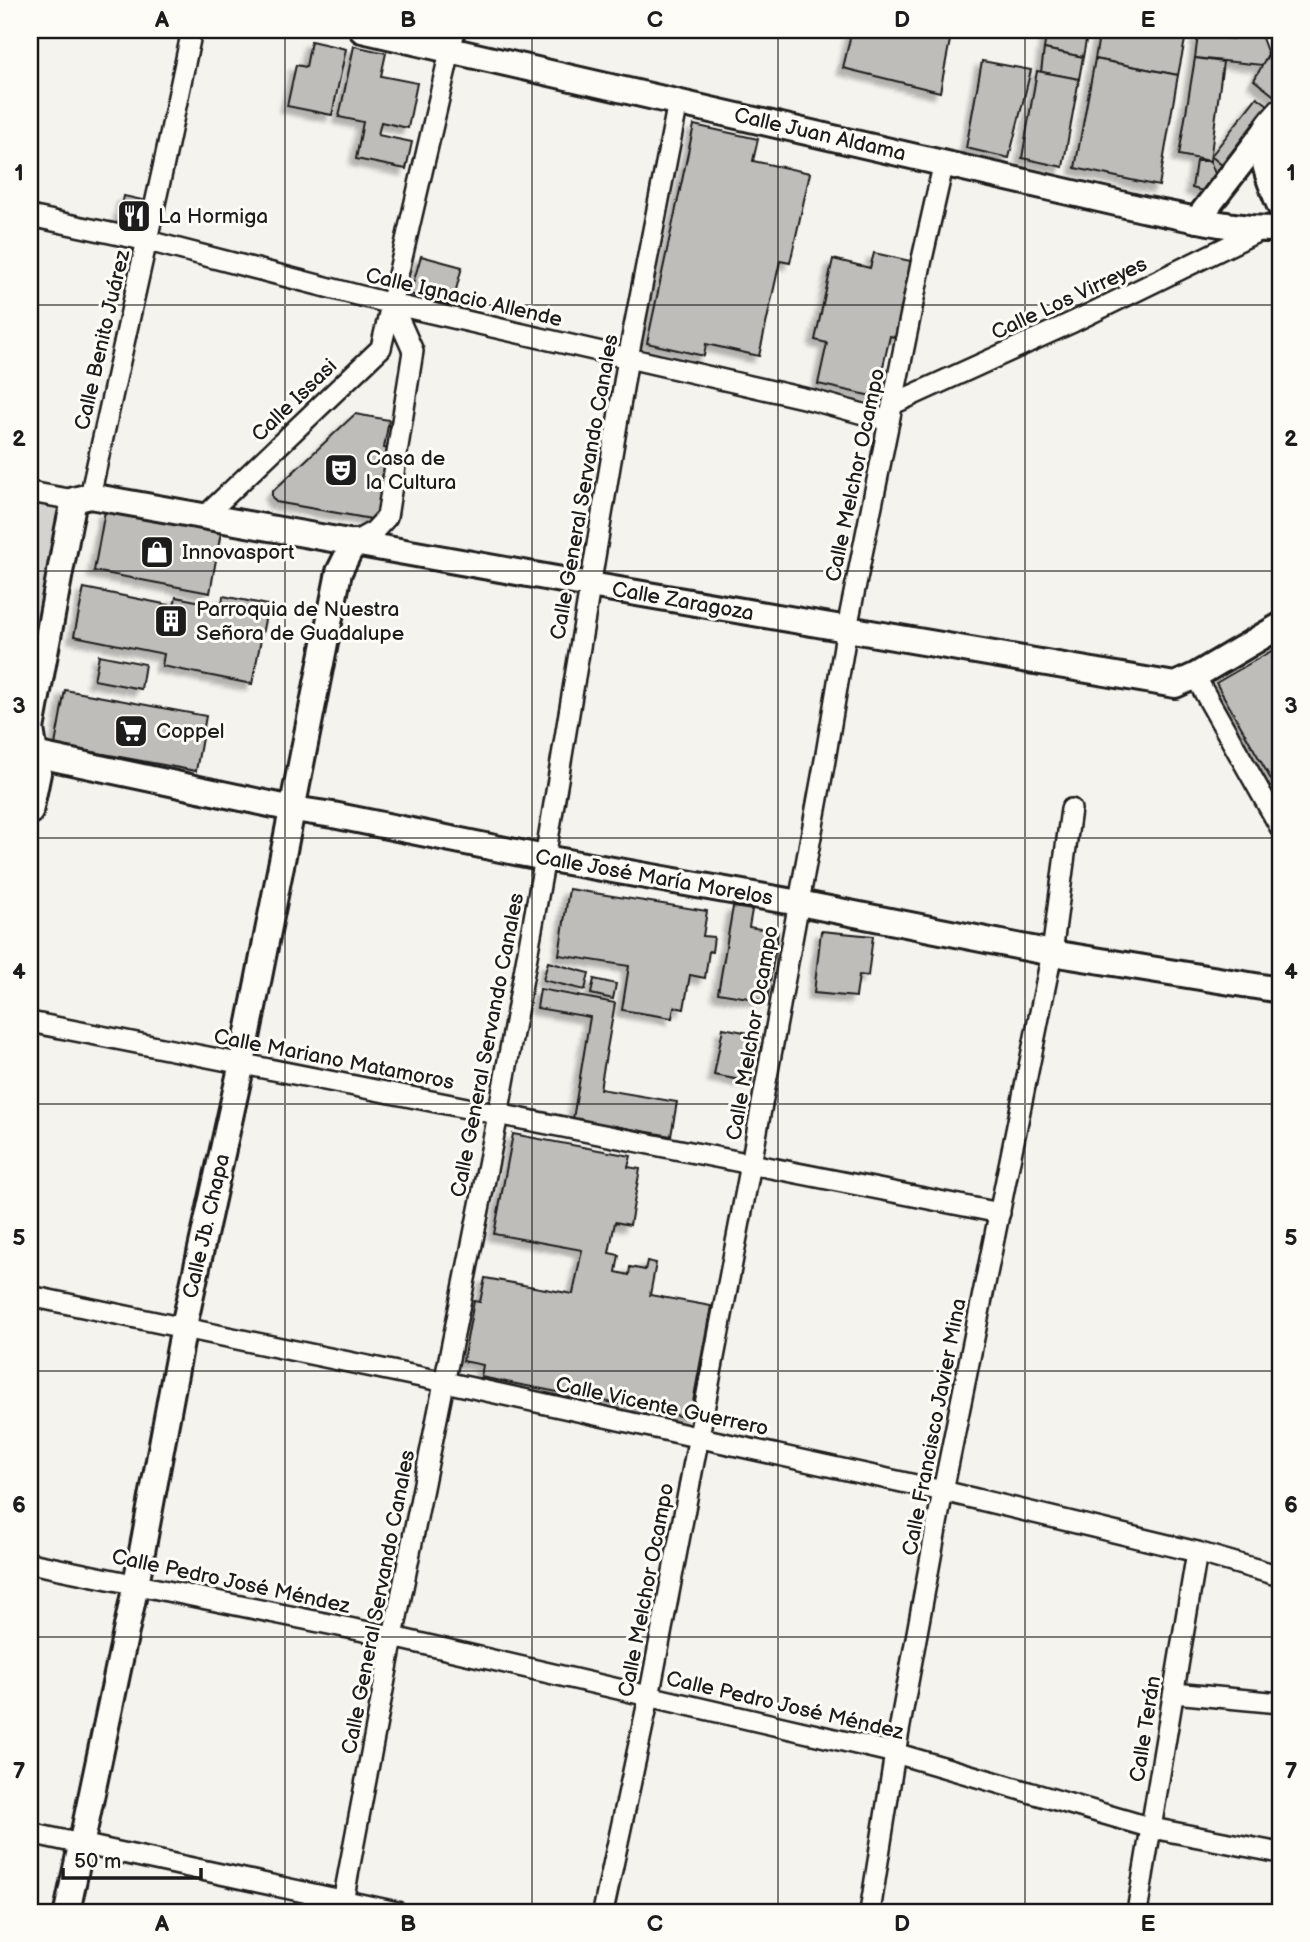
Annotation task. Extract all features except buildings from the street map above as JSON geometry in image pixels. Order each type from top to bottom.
[{"type":"main road","name":"Calle Juan Aldama","points":[[362,30],[452,40],[678,102],[1197,220],[1271,229]]},
{"type":"main road","points":[[1273,120],[1264,144],[1264,161],[1280,206]]},
{"type":"main road","points":[[1197,220],[1273,120]]},
{"type":"main road","points":[[30,812],[38,773],[32,755],[31,729],[82,498]]},
{"type":"main road","name":"Calle Zaragoza","points":[[82,498],[206,515],[590,585],[1175,685],[1280,626]]},
{"type":"main road","name":"Calle Jb. Chapa","points":[[67,1912],[136,1584],[184,1326],[242,1063],[339,572],[354,542]]},
{"type":"main road","name":"Calle José María Morelos","points":[[32,755],[545,858],[799,903],[1052,953],[1280,990]]},
{"type":"street","name":"Calle Benito Juárez","points":[[82,498],[147,242],[192,30]]},
{"type":"street","name":"Calle Issasi","points":[[206,515],[382,348],[452,40]]},
{"type":"street","name":"Calle General Servando Canales","points":[[342,1906],[498,1115],[545,858],[628,358],[678,102]]},
{"type":"street","name":"Calle Melchor Ocampo","points":[[603,1912],[649,1697],[699,1438],[799,903],[847,628],[944,162]]},
{"type":"street","name":"Calle Ignacio Allende","points":[[30,216],[147,242],[392,304],[812,400],[891,412]]},
{"type":"street","name":"Calle Los Virreyes","points":[[891,412],[1073,322],[1271,229]]},
{"type":"street","points":[[354,542],[373,531],[387,517],[413,351],[392,304]]},
{"type":"street","points":[[30,492],[82,498]]},
{"type":"street","points":[[1195,676],[1280,827]]},
{"type":"street","name":"Calle Francisco Javier Mina","points":[[870,1912],[895,1753],[943,1491],[1052,953],[1071,809]]},
{"type":"street","name":"Calle Mariano Matamoros","points":[[30,1022],[1000,1213]]},
{"type":"street","name":"Calle Vicente Guerrero","points":[[30,1296],[184,1326],[943,1491],[1197,1552],[1280,1576]]},
{"type":"street","name":"Calle Terán","points":[[1137,1912],[1197,1552]]},
{"type":"street","name":"Calle Pedro José Méndez","points":[[30,1563],[393,1637],[895,1753],[1152,1828],[1280,1853]]},
{"type":"street","points":[[1174,1693],[1280,1703]]},
{"type":"street","points":[[30,1833],[82,1843],[342,1906],[397,1912]]},
{"type":"shaded area","points":[[30,499],[61,504],[30,667]]},
{"type":"place","name":"La Hormiga","points":[[134,216]]},
{"type":"place","name":"Casa de la Cultura","points":[[341,470]]},
{"type":"place","name":"Innovasport","points":[[157,552]]},
{"type":"place","name":"Parroquia de Nuestra Señora de Guadalupe","points":[[171,621]]},
{"type":"place","name":"Coppel","points":[[131,731]]}]
